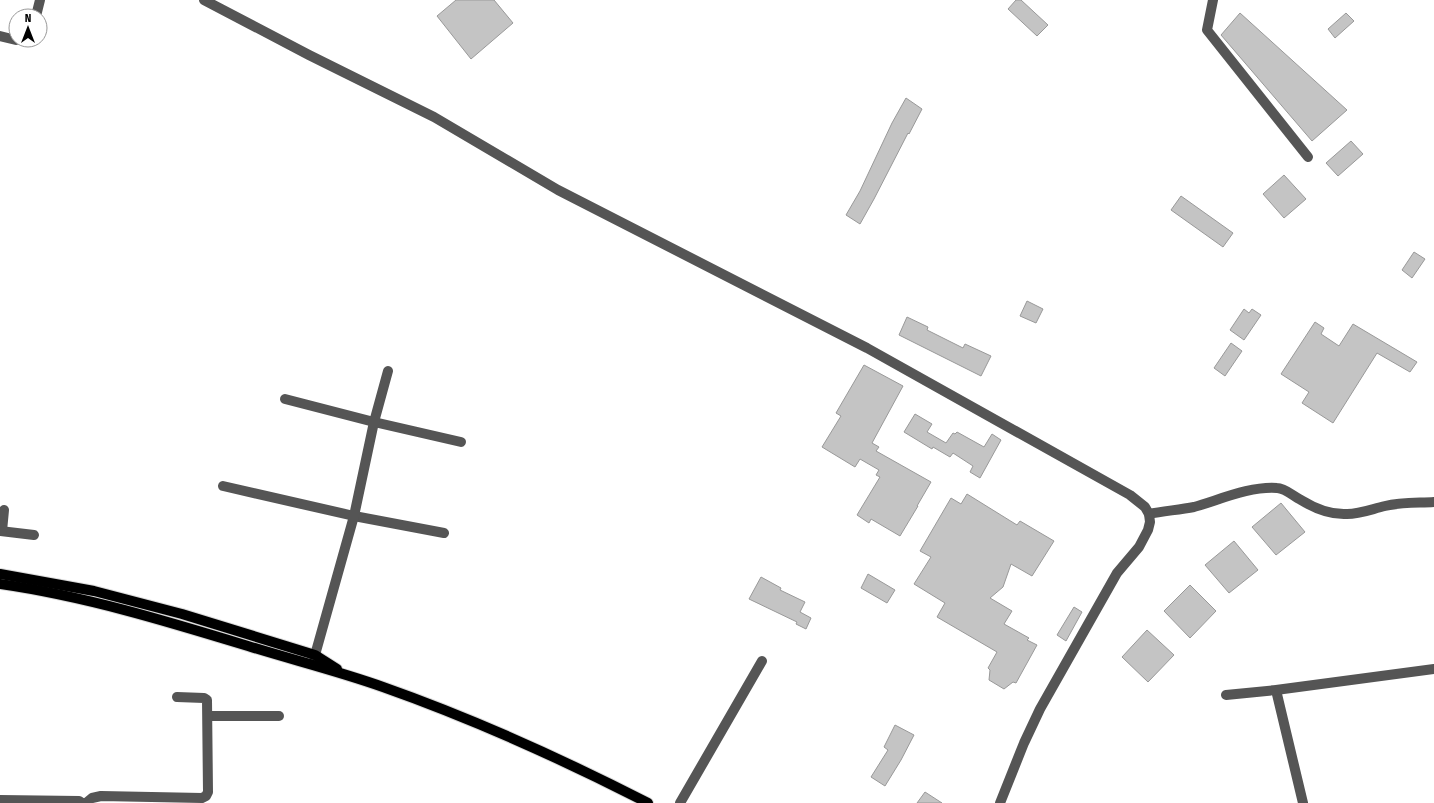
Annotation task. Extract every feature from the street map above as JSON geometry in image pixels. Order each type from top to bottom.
[{"type":"main road","points":[[0,574],[94,591],[182,614],[315,655],[345,674]]},
{"type":"main road","points":[[0,584],[100,604],[164,621],[313,666],[345,674],[454,714],[506,735],[648,803]]},
{"type":"street","points":[[204,0],[309,55],[434,116],[558,190],[867,348],[1130,495],[1145,507],[1150,522],[1148,530],[1144,538],[1117,573],[1035,719],[1000,803]]},
{"type":"street","points":[[1213,0],[1207,30],[1308,157]]},
{"type":"street","points":[[313,666],[354,516],[374,422],[388,371]]},
{"type":"street","points":[[285,399],[374,422],[461,442]]},
{"type":"street","points":[[223,486],[354,516],[444,533]]},
{"type":"street","points":[[1148,514],[1191,507],[1256,489],[1270,488],[1278,488],[1287,491],[1315,508],[1332,513],[1346,514],[1368,512],[1401,503],[1434,502]]},
{"type":"street","points":[[4,510],[1,531],[34,535]]},
{"type":"street","points":[[680,803],[762,661]]},
{"type":"street","points":[[1226,695],[1276,690],[1434,669]]},
{"type":"street","points":[[1276,690],[1303,803]]},
{"type":"street","points":[[86,803],[92,798],[101,796],[202,798],[206,796],[208,792],[207,700],[204,698],[177,697]]},
{"type":"street","points":[[208,716],[279,716]]},
{"type":"street","points":[[0,800],[79,801],[82,803]]},
{"type":"building","points":[[456,0],[494,0],[513,23],[471,59],[437,16]]},
{"type":"building","points":[[1016,0],[1021,0],[1048,25],[1037,36],[1008,9]]},
{"type":"building","points":[[1240,13],[1347,110],[1312,141],[1221,35]]},
{"type":"building","points":[[1346,13],[1354,21],[1335,38],[1328,29]]},
{"type":"building","points":[[906,98],[922,109],[860,224],[846,215],[860,191],[892,123]]},
{"type":"building","points":[[1351,141],[1363,154],[1338,176],[1326,163]]},
{"type":"building","points":[[1284,175],[1306,199],[1284,218],[1263,194]]},
{"type":"building","points":[[1181,196],[1233,233],[1223,247],[1171,210]]},
{"type":"building","points":[[1414,252],[1425,259],[1412,278],[1402,270]]},
{"type":"building","points":[[1027,301],[1043,309],[1036,323],[1020,316]]},
{"type":"building","points":[[1244,309],[1249,313],[1252,309],[1261,315],[1244,340],[1230,330]]},
{"type":"building","points":[[907,317],[928,327],[927,330],[963,348],[965,344],[991,356],[981,376],[899,335]]},
{"type":"building","points":[[1315,322],[1324,328],[1321,334],[1339,346],[1353,324],[1417,362],[1410,372],[1377,353],[1333,423],[1302,403],[1309,392],[1281,374]]},
{"type":"building","points":[[1231,343],[1242,351],[1225,376],[1214,368]]},
{"type":"building","points":[[864,365],[903,386],[872,443],[879,447],[876,451],[931,482],[900,536],[871,519],[869,523],[857,515],[880,477],[876,475],[879,470],[860,459],[855,467],[822,447],[841,416],[836,413]]},
{"type":"building","points":[[915,414],[932,424],[927,432],[946,443],[953,433],[955,434],[957,432],[984,447],[992,434],[1001,440],[980,478],[970,472],[973,466],[953,453],[950,457],[933,447],[932,449],[904,432]]},
{"type":"building","points":[[967,494],[1017,525],[1020,521],[1054,541],[1032,576],[1011,564],[1003,587],[990,598],[1012,611],[1004,624],[1029,638],[1027,640],[1037,645],[1016,683],[1013,682],[1004,689],[989,680],[990,670],[988,668],[997,652],[937,617],[945,603],[914,584],[931,557],[920,551],[951,498],[961,504]]},
{"type":"building","points":[[1281,503],[1305,532],[1276,555],[1252,527]]},
{"type":"building","points":[[1234,541],[1258,570],[1229,593],[1205,565]]},
{"type":"building","points":[[868,574],[895,590],[887,603],[861,588]]},
{"type":"building","points":[[761,577],[781,588],[780,590],[805,602],[800,612],[811,618],[806,629],[796,624],[797,622],[749,599]]},
{"type":"building","points":[[1190,585],[1216,611],[1190,638],[1164,611]]},
{"type":"building","points":[[1074,607],[1082,612],[1066,641],[1057,635]]},
{"type":"building","points":[[1147,630],[1174,655],[1148,682],[1122,657]]},
{"type":"building","points":[[895,725],[914,735],[885,786],[871,777],[888,750],[884,747]]},
{"type":"building","points":[[925,792],[942,803],[917,803]]}]
